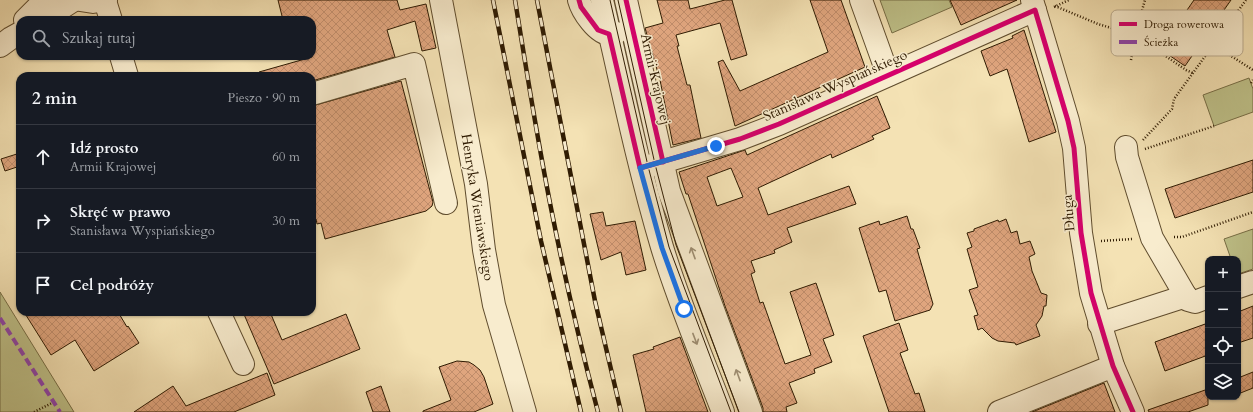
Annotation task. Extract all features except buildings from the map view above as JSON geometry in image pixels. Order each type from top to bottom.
[{"type":"street","points":[[29,16],[45,0]]},
{"type":"street","points":[[49,16],[74,0]]},
{"type":"street","points":[[80,0],[93,2],[107,7]]},
{"type":"street","name":"Henryka Wieniawskiego","points":[[441,0],[476,184],[484,250],[494,305],[525,412]]},
{"type":"street","points":[[579,0],[581,7],[598,30],[609,34],[632,29]]},
{"type":"street","points":[[602,0],[640,168],[660,241],[671,275],[723,412]]},
{"type":"street","name":"Armii Krajowej","points":[[626,0],[669,191],[751,412]]},
{"type":"street","points":[[861,0],[888,75]]},
{"type":"street","name":"Stanisława Wyspiańskiego","points":[[640,168],[740,139],[779,124],[1043,6]]},
{"type":"street","name":"Długa","points":[[1043,6],[1074,148],[1082,233],[1091,294],[1113,366],[1133,412]]},
{"type":"street","points":[[122,60],[126,72]]},
{"type":"street","points":[[316,93],[414,64],[446,203]]},
{"type":"street","points":[[1138,146],[1127,157],[1152,238],[1188,300],[1195,302],[1205,298]]},
{"type":"street","points":[[1241,286],[1253,282]]},
{"type":"street","points":[[1099,324],[1186,296]]},
{"type":"street","points":[[221,316],[243,364]]},
{"type":"street","points":[[999,412],[1113,366]]},
{"type":"path","points":[[1043,6],[1069,0]]},
{"type":"path","points":[[1142,10],[1145,0]]},
{"type":"path","points":[[1239,10],[1246,0]]},
{"type":"path","points":[[1043,6],[1111,28]]},
{"type":"path","points":[[1130,60],[1131,56]]},
{"type":"path","points":[[1166,56],[1193,73]]},
{"type":"path","points":[[1138,146],[1172,109],[1174,99],[1206,56]]},
{"type":"path","points":[[1231,56],[1253,70]]},
{"type":"path","points":[[1138,146],[1214,126]]},
{"type":"path","points":[[1173,237],[1182,237],[1253,212]]},
{"type":"path","points":[[34,412],[54,402]]},
{"type":"green space","points":[[880,0],[949,0],[952,7],[892,33]]},
{"type":"green space","points":[[1249,78],[1253,89],[1253,112],[1214,126],[1203,95]]},
{"type":"green space","points":[[1253,229],[1253,269],[1241,273],[1241,256],[1230,256],[1224,239]]},
{"type":"green space","points":[[0,292],[74,412],[0,412]]},
{"type":"tram line","points":[[610,0],[648,166],[669,247],[731,412]]},
{"type":"tram line","points":[[618,0],[655,164],[676,245],[739,412]]},
{"type":"railway","points":[[493,0],[541,241],[581,412]]},
{"type":"railway","points":[[515,0],[553,218],[574,315],[598,412]]},
{"type":"railway","points":[[537,0],[595,301],[621,412]]},
{"type":"marked path","points":[[0,318],[60,412]]},
{"type":"cycle path","points":[[579,0],[581,7],[598,30],[609,34],[640,168],[740,139],[779,124],[1035,10],[1068,121],[1074,148],[1081,233],[1091,293],[1113,366],[1133,412]]},
{"type":"cycle path","points":[[626,0],[663,162]]},
{"type":"route","points":[[684,309],[662,248],[640,168],[716,146]]}]
